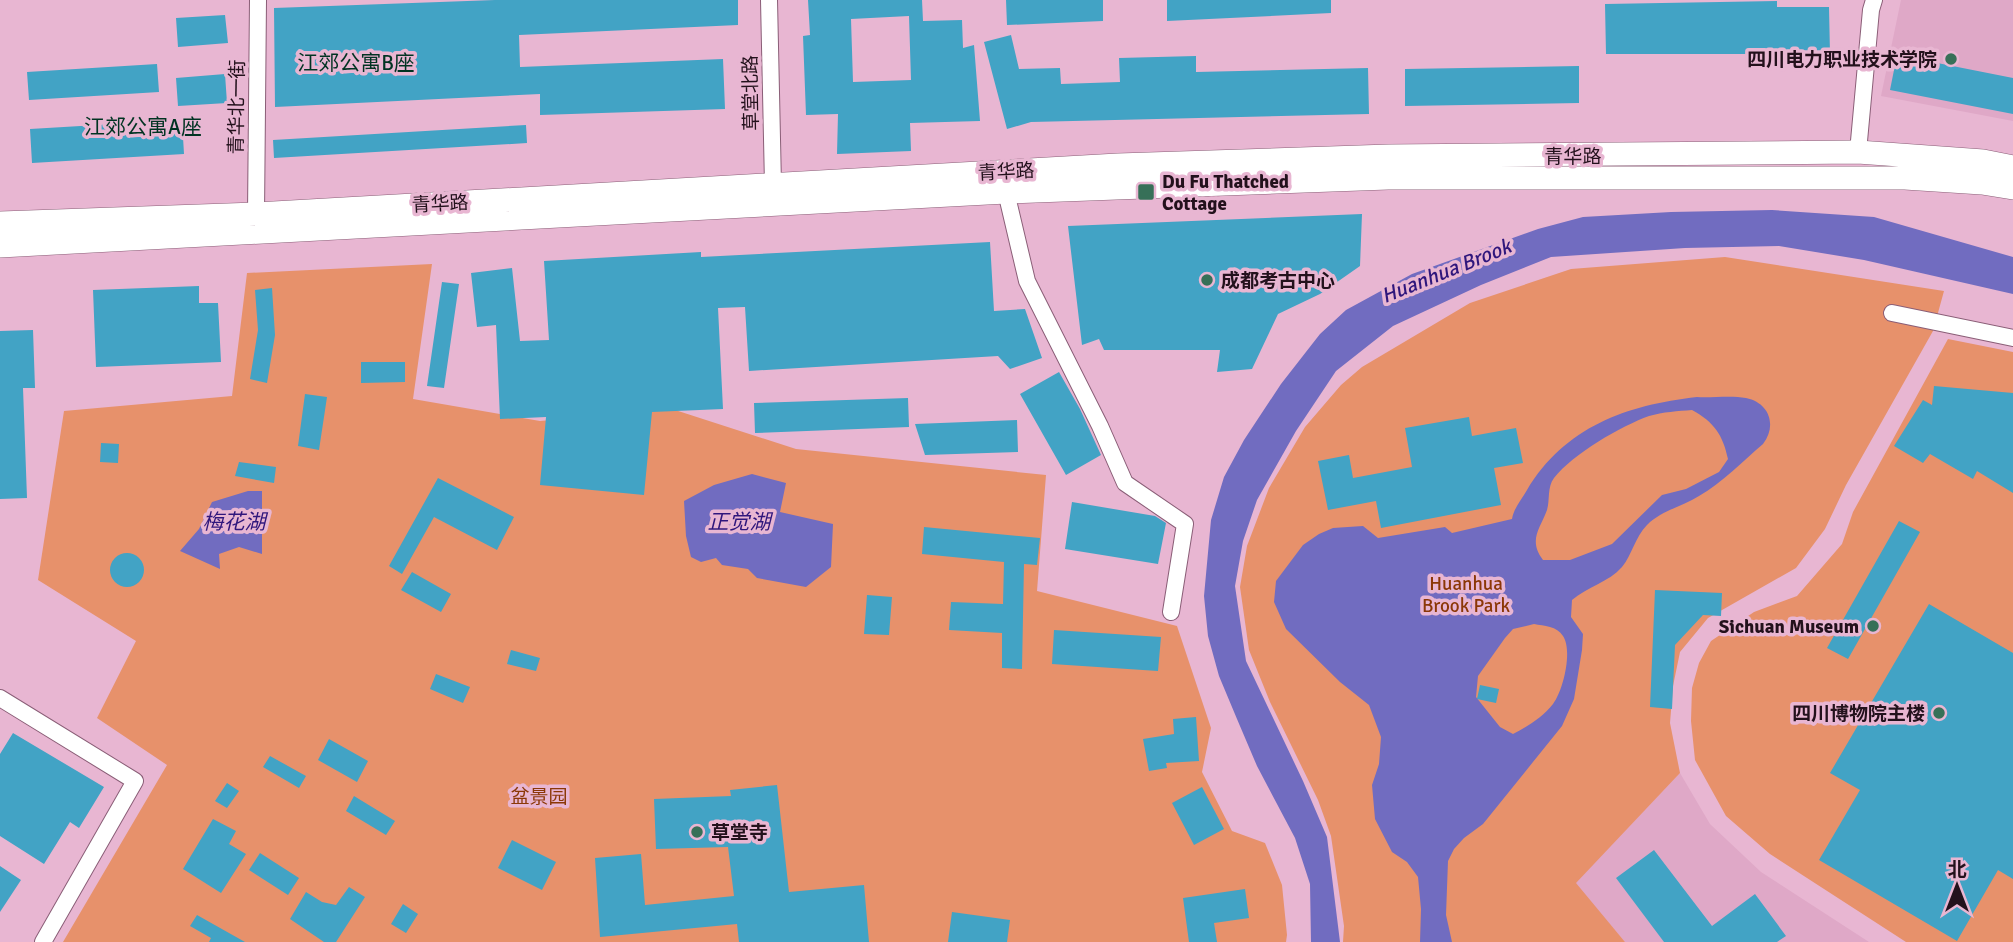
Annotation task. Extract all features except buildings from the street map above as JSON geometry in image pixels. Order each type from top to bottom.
[{"type":"main road","name":"青华路","points":[[0,223],[256,214],[1118,165],[1389,156],[1858,152],[2013,167]]},
{"type":"main road","name":"青华路","points":[[0,246],[1006,192],[1402,178],[1905,178],[1982,183],[2013,188]]},
{"type":"street","name":"青华北一街","points":[[256,214],[258,0]]},
{"type":"street","name":"草堂北路","points":[[769,0],[773,185]]},
{"type":"street","points":[[1858,152],[1874,0]]},
{"type":"street","points":[[1006,192],[1027,281],[1100,426],[1125,483],[1185,523],[1171,612]]},
{"type":"street","points":[[1892,313],[2013,338]]},
{"type":"street","points":[[0,698],[135,781],[43,942]]},
{"type":"shaded area","name":"四川电力职业技术学院","points":[[1901,0],[2013,0],[2013,121],[1881,96]]},
{"type":"shaded area","points":[[1680,773],[1710,824],[1761,872],[1869,942],[1625,942],[1575,883]]},
{"type":"green space","name":"Huanhua Brook Park","points":[[1725,257],[1944,291],[1933,331],[1846,485],[1825,529],[1796,568],[1708,618],[1680,652],[1673,686],[1670,723],[1680,773],[1576,883],[1625,942],[1343,942],[1344,926],[1331,836],[1318,800],[1270,702],[1249,650],[1240,587],[1247,546],[1269,488],[1305,427],[1341,385],[1362,367],[1470,303],[1571,269]]},
{"type":"green space","name":"盆景园","points":[[432,264],[413,399],[540,421],[672,409],[796,449],[1046,475],[1037,591],[1177,626],[1211,728],[1202,772],[1232,831],[1265,843],[1282,885],[1286,942],[63,942],[167,765],[97,718],[136,641],[38,580],[64,411],[232,396],[247,273]]},
{"type":"green space","name":"Sichuan Museum","points":[[1948,339],[2013,352],[2013,942],[1906,942],[1770,854],[1726,816],[1695,760],[1691,721],[1692,688],[1699,663],[1711,641],[1754,612],[1797,596],[1842,544],[1853,512]]},
{"type":"water","name":"Huanhua Brook","points":[[1772,210],[1874,217],[2013,257],[2013,294],[1864,260],[1779,246],[1685,248],[1551,257],[1481,285],[1393,326],[1336,371],[1296,431],[1257,500],[1243,541],[1235,586],[1246,661],[1327,837],[1340,942],[1311,942],[1310,884],[1295,838],[1257,766],[1219,676],[1208,636],[1204,596],[1211,520],[1224,477],[1244,440],[1281,384],[1320,334],[1346,310],[1412,274],[1538,229],[1583,217]]},
{"type":"water","points":[[1697,397],[1746,398],[1766,410],[1770,430],[1763,444],[1716,485],[1647,525],[1622,567],[1611,577],[1572,600],[1571,617],[1583,634],[1582,650],[1574,699],[1562,726],[1483,824],[1454,849],[1448,861],[1446,915],[1452,942],[1420,942],[1418,877],[1407,862],[1392,852],[1375,819],[1372,785],[1379,764],[1381,737],[1369,705],[1340,682],[1286,629],[1274,602],[1276,581],[1303,545],[1333,528],[1363,526],[1378,538],[1445,527],[1452,533],[1512,519],[1518,504],[1542,468],[1579,435],[1622,413]],"holes":[[[1692,410],[1712,424],[1723,443],[1728,459],[1719,472],[1686,489],[1662,495],[1612,544],[1570,560],[1543,560],[1536,546],[1537,535],[1547,510],[1552,482],[1562,469],[1598,442],[1649,416]],[[1534,624],[1554,628],[1563,636],[1567,651],[1566,671],[1553,704],[1539,718],[1513,734],[1500,727],[1476,697],[1478,676],[1513,629]]]},
{"type":"water","name":"正觉湖","points":[[752,474],[786,483],[780,512],[833,524],[831,567],[806,587],[757,578],[748,569],[722,565],[716,558],[701,562],[691,557],[686,536],[684,501],[714,485]]},
{"type":"water","name":"梅花湖","points":[[248,491],[262,491],[262,554],[239,547],[219,554],[220,569],[180,551],[199,529],[212,502]]},
{"type":"place","name":"四川电力职业技术学院","points":[[1951,59]]},
{"type":"place","name":"Du Fu Thatched Cottage","points":[[1146,192]]},
{"type":"place","name":"成都考古中心","points":[[1207,280]]},
{"type":"place","name":"Sichuan Museum","points":[[1873,626]]},
{"type":"place","name":"四川博物院主楼","points":[[1939,713]]},
{"type":"place","name":"草堂寺","points":[[697,832]]},
{"type":"district","name":"江郊公寓B座","points":[[356,63]]},
{"type":"district","name":"江郊公寓A座","points":[[143,127]]}]
